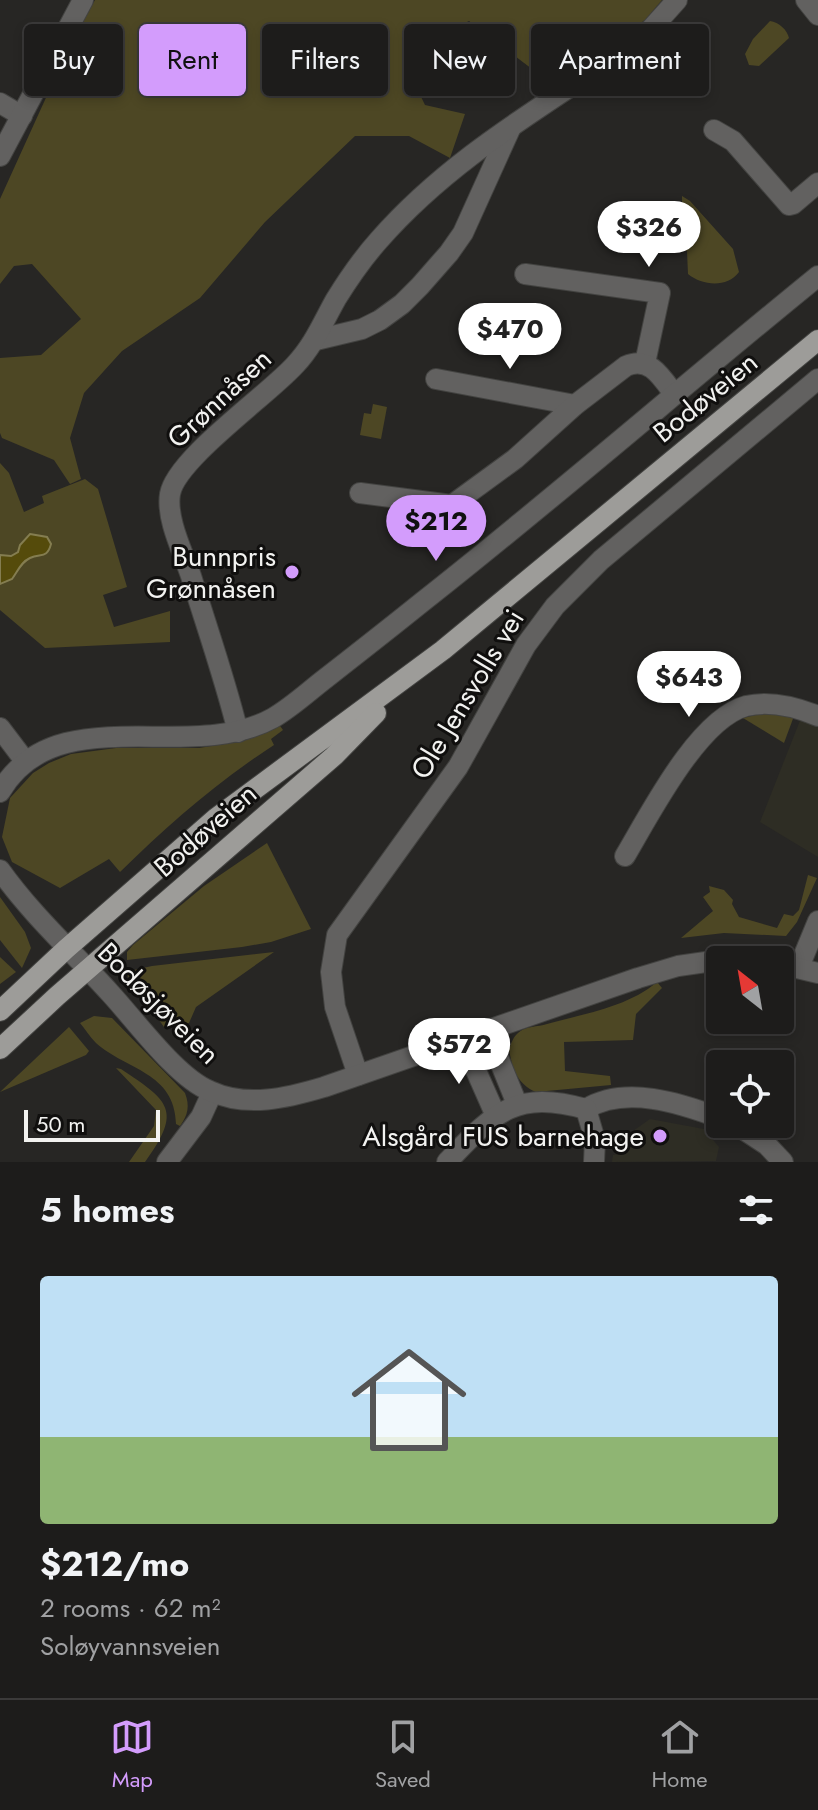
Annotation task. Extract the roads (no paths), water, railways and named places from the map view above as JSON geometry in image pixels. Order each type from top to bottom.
[{"type":"main road","name":"Bodøveien","points":[[0,1011],[216,818],[443,650],[818,340]]},
{"type":"main road","name":"Bodøveien","points":[[0,1049],[334,756],[443,650]]},
{"type":"street","points":[[0,156],[83,0]]},
{"type":"street","name":"Grønnåsen","points":[[238,732],[176,531],[169,497],[172,485],[196,454],[297,364],[316,340],[334,302],[357,266],[412,202],[512,125],[627,49],[651,29],[677,0]]},
{"type":"street","points":[[806,0],[818,15]]},
{"type":"street","points":[[0,103],[22,116]]},
{"type":"street","points":[[316,340],[362,329],[380,320],[402,304],[430,275],[463,233],[512,125]]},
{"type":"street","points":[[714,130],[733,141],[789,205],[818,183]]},
{"type":"street","points":[[525,274],[660,293],[645,363]]},
{"type":"street","points":[[0,792],[15,769],[45,750],[92,738],[201,738],[238,732],[275,717],[454,577],[818,276]]},
{"type":"street","points":[[360,493],[452,505],[515,459],[575,405],[634,363],[645,363],[654,369],[674,394]]},
{"type":"street","points":[[436,379],[575,405]]},
{"type":"street","name":"Ole Jensvolls vei","points":[[358,1075],[335,1007],[331,972],[337,935],[458,767],[526,645],[555,606],[601,560],[818,379]]},
{"type":"street","points":[[625,856],[699,741],[724,717],[746,706],[760,704],[799,708],[818,716]]},
{"type":"street","points":[[0,728],[25,761]]},
{"type":"street","name":"Bodøsjøveien","points":[[0,870],[66,949],[180,1071],[212,1093],[230,1097],[275,1099],[324,1087],[678,966],[706,962]]},
{"type":"street","points":[[799,968],[818,921]]},
{"type":"street","points":[[487,1030],[517,1104]]},
{"type":"street","points":[[462,1039],[496,1116]]},
{"type":"street","points":[[167,1162],[201,1117],[212,1093]]},
{"type":"street","points":[[447,1162],[496,1116],[517,1104],[567,1104],[586,1109],[623,1097],[649,1099],[706,1113]]},
{"type":"street","points":[[586,1109],[595,1140],[594,1162]]},
{"type":"street","points":[[756,1138],[783,1162]]},
{"type":"place","name":"Bunnpris Grønnåsen","points":[[292,572]]},
{"type":"place","name":"Alsgård FUS barnehage","points":[[660,1136]]}]
